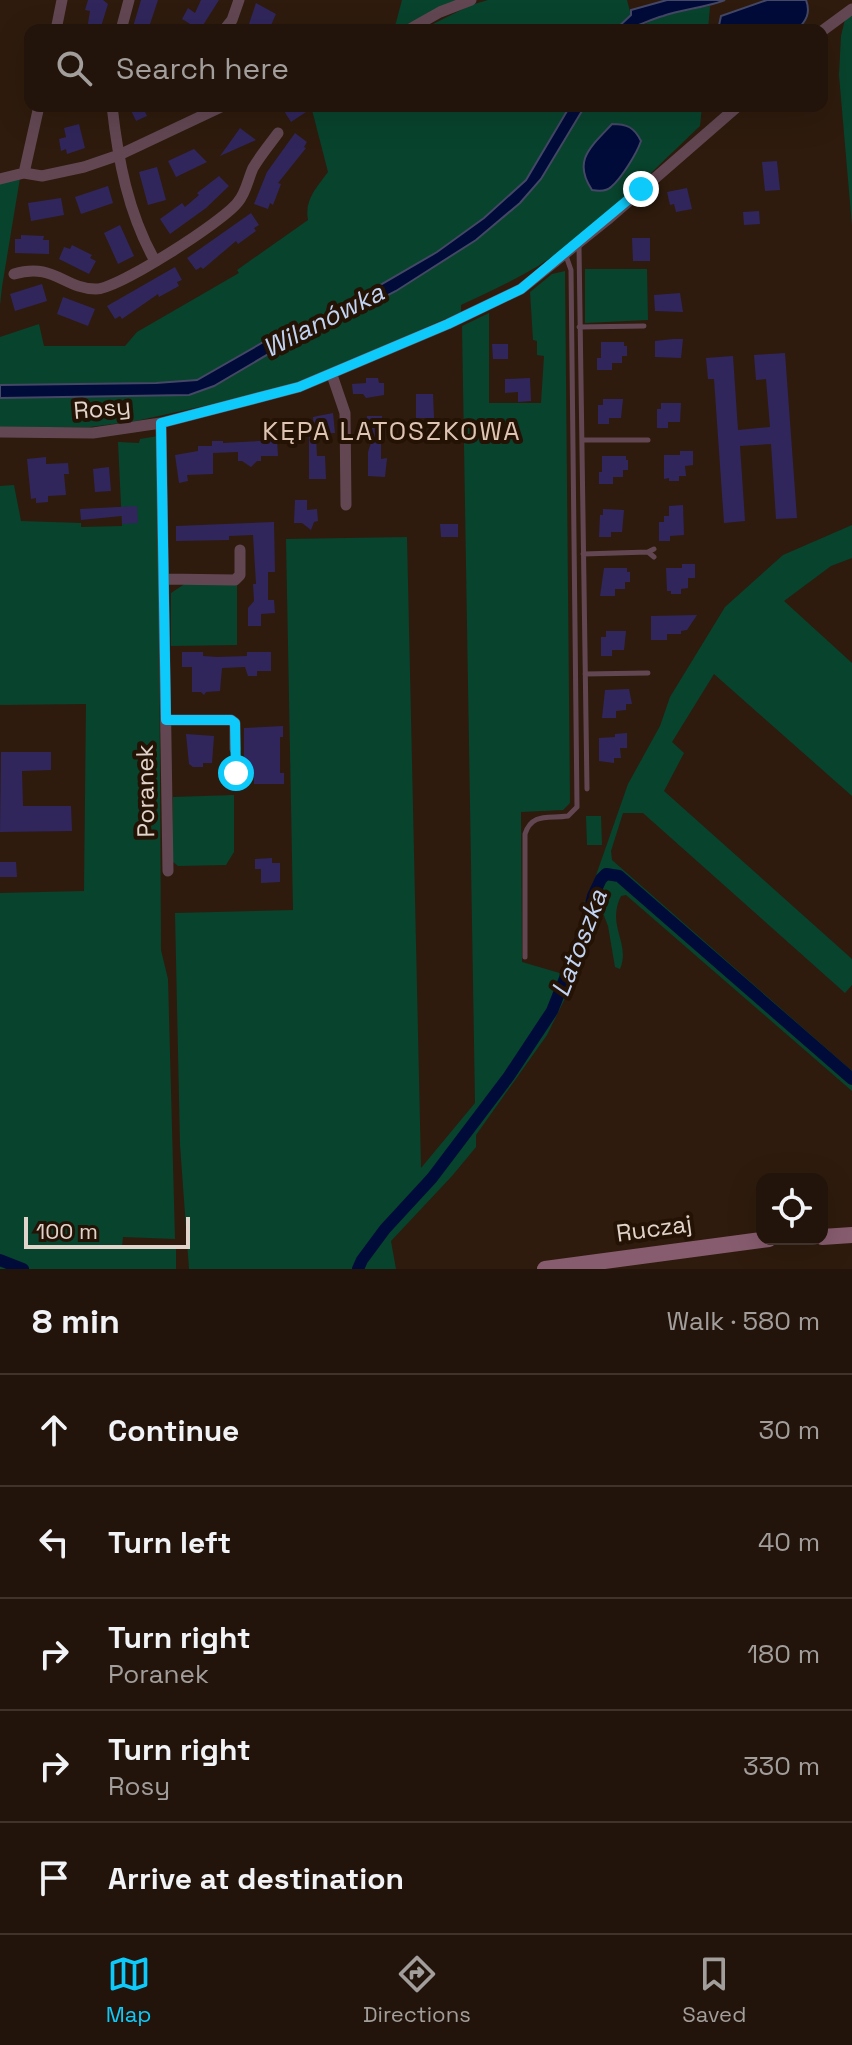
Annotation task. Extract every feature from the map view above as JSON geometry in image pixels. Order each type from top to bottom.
[{"type":"street","points":[[57,24],[62,0]]},
{"type":"street","points":[[123,24],[129,0]]},
{"type":"street","points":[[229,24],[239,0]]},
{"type":"street","points":[[419,24],[471,0]]},
{"type":"street","points":[[828,27],[852,9]]},
{"type":"street","points":[[24,173],[38,112]]},
{"type":"street","points":[[113,112],[132,212],[140,235],[155,261]]},
{"type":"street","points":[[0,179],[24,173],[42,176],[84,167],[119,155],[210,112]]},
{"type":"street","name":"Rosy","points":[[0,432],[93,433],[161,423],[299,387],[332,375],[521,289],[731,112]]},
{"type":"street","points":[[14,274],[46,271],[83,287],[109,287],[155,261],[232,209],[243,195],[254,167],[278,133]]},
{"type":"street","points":[[332,375],[345,413],[346,505]]},
{"type":"street","name":"Poranek","points":[[161,423],[168,871]]},
{"type":"street","points":[[165,579],[235,580],[240,575],[240,550]]},
{"type":"street","points":[[166,720],[231,720],[235,723],[235,749]]},
{"type":"street","points":[[828,1237],[852,1235]]},
{"type":"street","name":"Ruczaj","points":[[545,1269],[756,1241]]},
{"type":"lane","points":[[578,242],[587,789]]},
{"type":"lane","points":[[525,957],[527,827],[538,818],[568,816],[577,807],[571,270],[565,253]]},
{"type":"lane","points":[[579,327],[644,326]]},
{"type":"lane","points":[[582,440],[648,440]]},
{"type":"lane","points":[[583,554],[648,552],[654,549]]},
{"type":"lane","points":[[648,552],[654,557]]},
{"type":"lane","points":[[585,674],[648,673]]},
{"type":"lane","points":[[235,749],[236,773]]},
{"type":"green space","points":[[402,0],[461,0],[407,24],[396,24]]},
{"type":"green space","points":[[488,0],[627,0],[631,15],[621,24],[433,24]]},
{"type":"green space","points":[[710,6],[708,24],[645,24],[664,15]]},
{"type":"green space","points":[[852,14],[852,226],[839,75],[841,36],[845,19]]},
{"type":"green space","points":[[313,112],[566,112],[526,180],[484,218],[437,252],[337,310],[267,340],[197,380],[0,385],[0,337],[39,324],[44,346],[125,346],[137,332],[239,273],[237,270],[308,220],[310,200],[328,172]]},
{"type":"green space","points":[[581,112],[701,112],[700,126],[602,218],[538,266],[461,305],[461,312],[305,381],[258,394],[136,421],[90,427],[0,427],[0,398],[189,395],[224,381],[289,342],[396,291],[476,240],[520,203],[541,179]]},
{"type":"green space","points":[[20,178],[2,287],[0,305],[0,183]]},
{"type":"green space","points":[[585,269],[647,269],[648,320],[585,323]]},
{"type":"green space","points":[[565,271],[570,803],[563,810],[521,812],[522,962],[563,974],[583,916],[583,902],[587,901],[628,784],[660,726],[670,697],[725,607],[783,555],[852,525],[852,558],[831,566],[784,601],[852,663],[852,796],[714,674],[672,742],[684,753],[664,791],[852,959],[852,985],[845,993],[643,813],[623,813],[611,851],[612,860],[852,1071],[852,1091],[626,895],[621,896],[616,916],[623,951],[620,969],[615,967],[608,926],[601,908],[583,962],[547,1035],[476,1135],[476,1147],[391,1241],[396,1269],[189,1269],[180,1145],[175,913],[293,910],[286,539],[407,537],[421,1168],[475,1103],[462,326],[489,313],[489,403],[541,403],[544,356],[537,355],[537,341],[533,340],[530,292],[552,274]]},
{"type":"green space","points":[[158,436],[161,950],[168,979],[175,1239],[123,1237],[122,1247],[176,1248],[176,1269],[0,1269],[0,893],[84,891],[86,704],[0,705],[0,486],[14,485],[21,521],[81,523],[81,527],[122,526],[118,442],[139,443],[140,439]]},
{"type":"green space","points":[[186,583],[237,584],[237,645],[171,646],[171,593]]},
{"type":"green space","points":[[234,795],[234,852],[226,865],[178,866],[173,862],[173,797]]},
{"type":"green space","points":[[586,816],[601,816],[602,845],[587,845]]},
{"type":"water","points":[[667,0],[725,0],[642,24],[621,24],[631,15],[631,10]]},
{"type":"water","points":[[767,0],[806,0],[808,9],[802,24],[719,24],[721,16]]},
{"type":"water","name":"Wilanówka","points":[[566,112],[581,112],[541,179],[520,203],[476,240],[396,291],[335,323],[289,342],[214,386],[189,395],[0,398],[0,385],[197,380],[267,340],[337,310],[437,252],[484,218],[526,180]]},
{"type":"water","points":[[612,124],[630,127],[641,141],[615,183],[607,190],[592,190],[586,179],[584,162],[591,147]]},
{"type":"building","points":[[88,0],[103,0],[108,4],[102,24],[88,24],[90,11],[85,10]]},
{"type":"building","points":[[141,0],[158,0],[150,24],[134,24]]},
{"type":"building","points":[[201,0],[219,0],[204,24],[190,24],[182,19],[188,8],[195,13]]},
{"type":"building","points":[[256,3],[276,14],[272,24],[249,24]]},
{"type":"building","points":[[132,112],[145,112],[147,116],[136,121]]},
{"type":"building","points":[[285,112],[306,112],[291,122]]},
{"type":"building","points":[[79,124],[85,148],[67,154],[66,149],[61,151],[59,139],[66,137],[64,128]]},
{"type":"building","points":[[240,128],[256,140],[220,156],[233,138]]},
{"type":"building","points":[[295,133],[307,142],[306,148],[278,183],[281,184],[273,205],[270,203],[268,209],[254,204],[267,172]]},
{"type":"building","points":[[194,149],[207,162],[176,177],[168,161]]},
{"type":"building","points":[[777,161],[780,190],[765,191],[762,162]]},
{"type":"building","points":[[157,167],[166,200],[148,205],[139,172]]},
{"type":"building","points":[[219,176],[229,186],[206,208],[170,234],[160,219],[182,203],[185,207]]},
{"type":"building","points":[[108,186],[113,203],[81,214],[75,197]]},
{"type":"building","points":[[687,188],[692,209],[676,212],[674,204],[670,205],[667,192]]},
{"type":"building","points":[[61,198],[64,215],[31,221],[28,203]]},
{"type":"building","points":[[759,211],[760,224],[744,225],[743,212]]},
{"type":"building","points":[[251,213],[259,225],[254,228],[256,231],[238,244],[236,241],[203,269],[196,270],[187,258]]},
{"type":"building","points":[[120,225],[134,256],[118,264],[104,233]]},
{"type":"building","points":[[21,235],[44,236],[43,240],[49,240],[49,254],[15,253],[15,239],[21,239]]},
{"type":"building","points":[[632,238],[650,238],[650,261],[633,261]]},
{"type":"building","points":[[72,245],[92,255],[90,258],[96,261],[89,274],[59,259],[64,247],[70,249]]},
{"type":"building","points":[[175,267],[182,280],[177,282],[179,286],[159,297],[158,294],[122,319],[120,316],[115,319],[107,306]]},
{"type":"building","points":[[42,284],[47,301],[15,311],[10,294]]},
{"type":"building","points":[[680,293],[683,312],[655,311],[654,295]]},
{"type":"building","points":[[63,297],[95,309],[88,326],[57,314]]},
{"type":"building","points":[[683,339],[681,358],[655,357],[655,341]]},
{"type":"building","points":[[601,342],[624,342],[627,346],[627,356],[622,356],[622,363],[612,363],[612,370],[597,370]]},
{"type":"building","points":[[492,344],[508,344],[508,359],[493,359]]},
{"type":"building","points":[[785,353],[797,518],[776,519],[771,444],[740,446],[745,521],[724,523],[714,379],[708,379],[706,358],[733,356],[738,430],[770,427],[766,379],[756,380],[754,355]]},
{"type":"building","points":[[366,378],[378,378],[379,383],[384,383],[384,395],[366,398],[363,394],[353,394],[352,384],[366,383]]},
{"type":"building","points":[[530,378],[531,401],[518,402],[518,392],[505,393],[505,379]]},
{"type":"building","points":[[416,394],[433,394],[434,418],[416,418]]},
{"type":"building","points":[[603,399],[623,399],[621,418],[609,418],[609,424],[598,424],[598,405],[603,405]]},
{"type":"building","points":[[661,403],[681,403],[680,422],[668,422],[668,428],[657,428],[657,409],[661,409]]},
{"type":"building","points":[[333,413],[335,433],[314,434],[313,417]]},
{"type":"building","points":[[367,416],[382,416],[382,425],[385,425],[381,459],[387,458],[385,477],[368,476],[368,452],[372,440],[367,440]]},
{"type":"building","points":[[316,436],[317,456],[325,456],[326,479],[309,479],[309,437]]},
{"type":"building","points":[[277,440],[278,456],[261,456],[261,461],[251,467],[238,461],[238,452],[213,453],[213,474],[187,475],[188,481],[179,483],[175,455],[198,451],[198,446],[212,446],[212,441]]},
{"type":"building","points":[[680,451],[693,451],[693,465],[685,466],[686,476],[679,476],[679,481],[664,479],[664,455],[680,455]]},
{"type":"building","points":[[602,456],[626,456],[628,460],[628,470],[623,470],[623,477],[613,477],[613,484],[599,484]]},
{"type":"building","points":[[46,457],[46,464],[68,463],[69,474],[64,474],[66,495],[48,496],[48,502],[36,503],[36,498],[31,499],[27,459]]},
{"type":"building","points":[[109,467],[111,491],[95,492],[93,469]]},
{"type":"building","points":[[295,500],[307,500],[307,510],[317,509],[318,521],[314,522],[311,530],[302,523],[294,523]]},
{"type":"building","points":[[683,505],[684,535],[670,536],[670,541],[659,541],[659,522],[664,522],[664,516],[669,516],[669,506]]},
{"type":"building","points":[[137,506],[138,523],[122,524],[122,516],[81,520],[80,509]]},
{"type":"building","points":[[603,509],[624,510],[622,532],[611,532],[611,537],[599,537]]},
{"type":"building","points":[[274,522],[275,572],[268,572],[268,600],[274,600],[275,613],[261,614],[261,626],[248,626],[248,608],[254,601],[253,584],[256,584],[253,535],[229,536],[229,540],[176,541],[176,526]]},
{"type":"building","points":[[440,524],[458,524],[458,537],[441,537]]},
{"type":"building","points":[[682,564],[695,564],[695,578],[688,578],[688,588],[681,589],[681,594],[671,594],[667,591],[666,568],[682,568]]},
{"type":"building","points":[[604,568],[627,568],[630,572],[630,582],[625,582],[625,589],[615,589],[615,596],[600,596]]},
{"type":"building","points":[[697,615],[681,634],[667,634],[667,640],[651,640],[651,616]]},
{"type":"building","points":[[606,631],[626,631],[624,650],[612,650],[612,656],[601,656],[601,637],[606,637]]},
{"type":"building","points":[[182,652],[203,652],[203,656],[217,657],[271,652],[271,671],[257,671],[257,676],[248,676],[245,667],[222,668],[220,691],[206,692],[204,695],[192,692],[192,667],[182,667]]},
{"type":"building","points":[[629,689],[632,704],[626,704],[626,710],[616,711],[616,718],[602,718],[605,690]]},
{"type":"building","points":[[283,726],[280,773],[284,773],[284,784],[254,784],[254,771],[244,768],[244,728]]},
{"type":"building","points":[[627,733],[627,748],[620,748],[621,758],[614,758],[614,763],[599,761],[599,738]]},
{"type":"building","points":[[186,734],[214,736],[212,763],[203,763],[203,767],[189,764]]},
{"type":"building","points":[[1,752],[51,752],[51,770],[22,771],[23,806],[71,806],[72,831],[0,832]]},
{"type":"building","points":[[272,858],[272,863],[280,863],[280,882],[261,883],[261,869],[255,869],[255,859]]},
{"type":"building","points":[[0,862],[16,862],[17,877],[0,877]]},
{"type":"waterway","name":"Latoszka","points":[[358,1269],[385,1229],[432,1178],[509,1076],[552,1011],[585,928],[593,896],[606,874],[619,876],[852,1079]]},
{"type":"waterway","name":"Latoszka","points":[[0,1260],[23,1269]]},
{"type":"district","name":"KĘPA LATOSZKOWA","points":[[392,431]]},
{"type":"route","points":[[236,773],[235,723],[231,720],[166,720],[161,423],[299,387],[332,375],[521,289],[641,189]]}]
